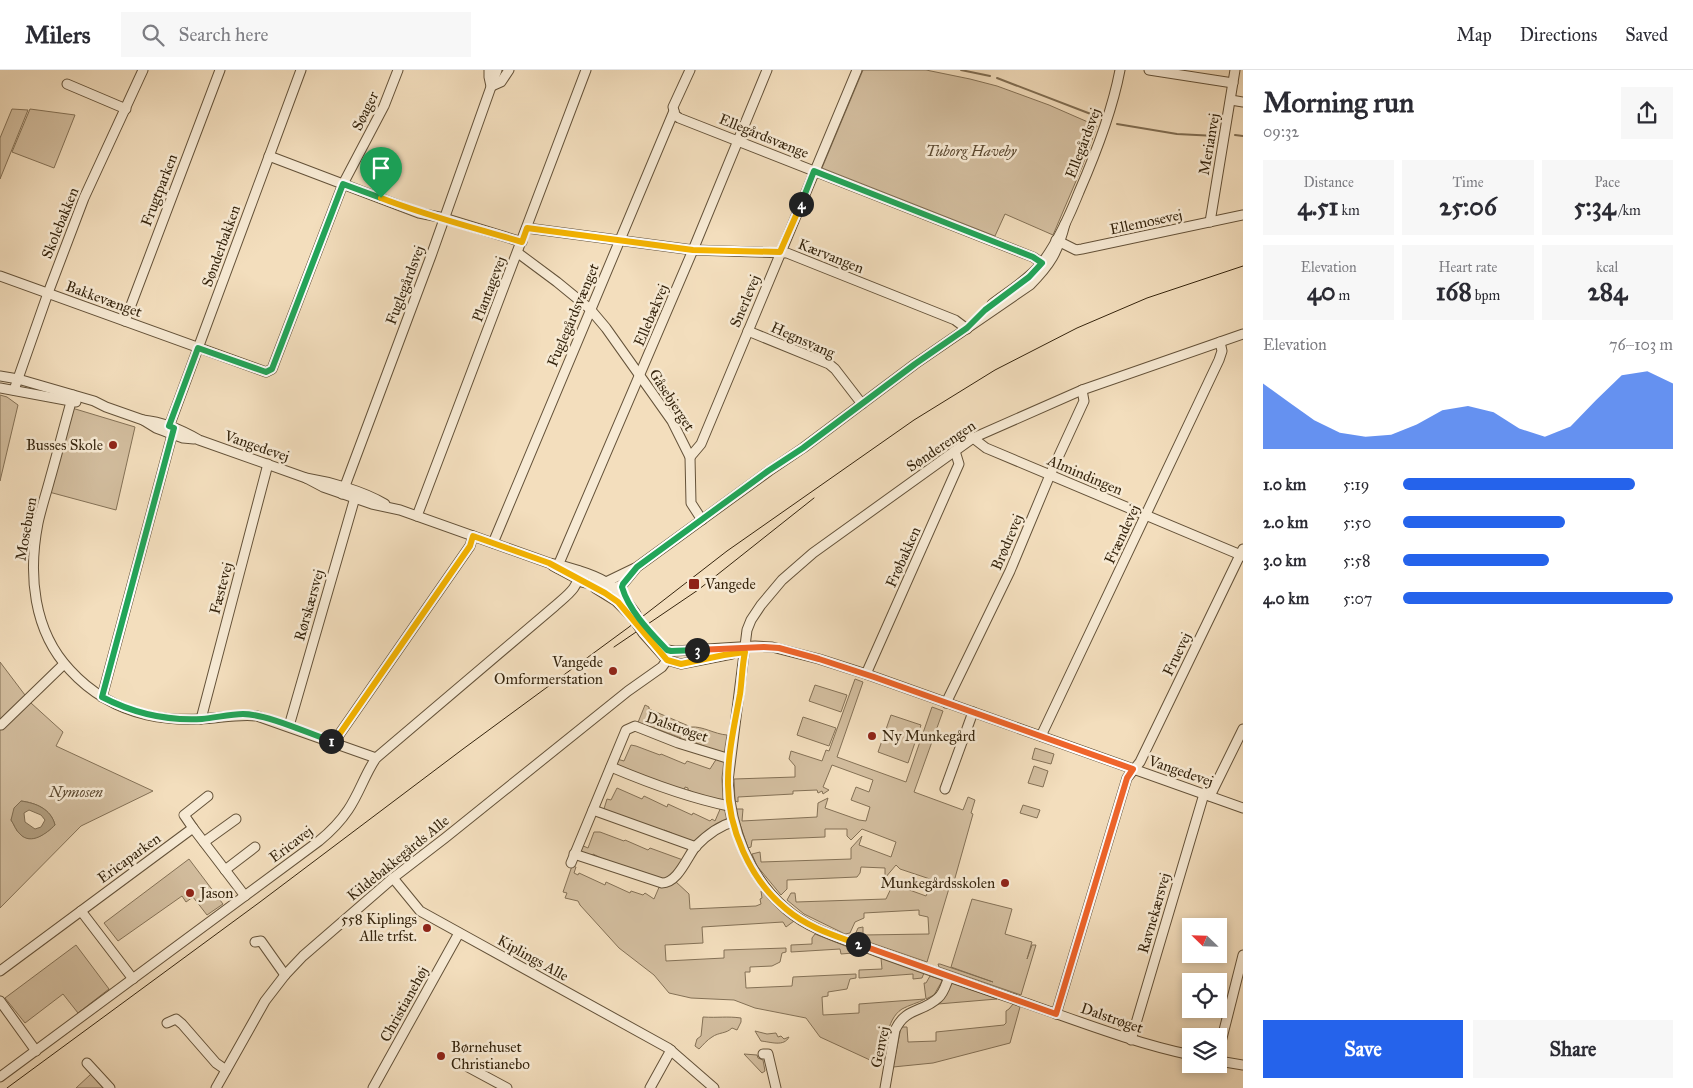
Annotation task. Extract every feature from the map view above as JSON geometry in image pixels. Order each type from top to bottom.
[{"type":"street","name":"Skolebakken","points":[[14,390],[84,198],[143,70]]},
{"type":"street","name":"Frugtparken","points":[[125,321],[220,70]]},
{"type":"street","name":"Sønderbakken","points":[[102,697],[170,430],[198,348],[301,70]]},
{"type":"street","name":"Søager","points":[[198,348],[266,372],[272,369],[343,184],[384,106],[398,70]]},
{"type":"street","points":[[489,70],[492,86]]},
{"type":"street","name":"Fuglegårdsvej","points":[[343,491],[497,70]]},
{"type":"street","name":"Fuglegårdsvej","points":[[492,86],[501,82],[509,70]]},
{"type":"street","name":"Plantagevej","points":[[417,516],[586,70]]},
{"type":"street","name":"Fuglegårdsvænget","points":[[493,543],[690,70]]},
{"type":"street","name":"Ellebækvej","points":[[555,566],[640,376],[767,70]]},
{"type":"street","name":"Snerlevej","points":[[690,457],[700,444],[857,70]]},
{"type":"street","name":"Ellegårdsvej","points":[[967,328],[985,310],[1029,277],[1058,241],[1087,173],[1112,104],[1120,70]]},
{"type":"street","points":[[1149,70],[1177,72],[1233,83]]},
{"type":"street","name":"Merianvej","points":[[1210,222],[1236,70]]},
{"type":"street","points":[[67,84],[126,109]]},
{"type":"street","points":[[1231,100],[1243,102]]},
{"type":"street","name":"Ellegårdsvænge","points":[[674,111],[675,115],[679,118],[1033,257],[1042,263]]},
{"type":"street","points":[[269,156],[419,213],[444,218],[522,242]]},
{"type":"street","name":"Ellemosevej","points":[[1058,241],[1076,250],[1082,250],[1243,215]]},
{"type":"street","name":"Kærvangen","points":[[527,228],[693,250],[787,253],[955,320],[967,328]]},
{"type":"street","name":"Ellegårdsvej","points":[[606,582],[637,567],[915,364],[1030,285],[1045,270],[1054,257],[1058,241]]},
{"type":"street","name":"Gåsebjerget","points":[[518,253],[590,309],[606,328],[672,421],[690,457],[691,503],[702,520]]},
{"type":"street","name":"Bakkevænget","points":[[0,276],[198,348]]},
{"type":"street","name":"Hegnsvang","points":[[748,331],[829,364],[835,368],[862,404]]},
{"type":"street","name":"Sønderengen","points":[[745,649],[751,620],[782,580],[813,553],[974,438],[1082,390],[1243,334]]},
{"type":"street","name":"Frændevej","points":[[1041,736],[1219,360],[1222,351],[1220,342]]},
{"type":"street","name":"Vangedevej","points":[[0,376],[18,379],[143,420],[158,422],[182,438],[199,440],[306,478],[325,481],[372,504],[390,507],[417,516],[555,566],[616,601],[634,615]]},
{"type":"street","name":"Vangedevej","points":[[0,388],[72,398]]},
{"type":"street","name":"Brødrevej","points":[[946,703],[1010,571],[1050,475],[1084,401],[1082,390]]},
{"type":"street","name":"Mosebuen","points":[[72,398],[38,523],[33,575],[36,602],[42,623],[52,646],[64,664],[88,688],[122,707],[170,719],[202,719],[243,714],[257,716],[376,758]]},
{"type":"street","name":"Almindingen","points":[[974,438],[986,448],[1146,516],[1242,554]]},
{"type":"street","name":"Frøbakken","points":[[866,674],[959,464],[955,451]]},
{"type":"street","name":"Fæstevej","points":[[202,719],[268,464]]},
{"type":"street","name":"Rørskærsvej","points":[[289,726],[355,495]]},
{"type":"street","points":[[334,742],[470,546],[473,536]]},
{"type":"street","name":"Fruevej","points":[[1056,1014],[1127,778],[1140,762],[1242,554]]},
{"type":"street","points":[[616,601],[614,588],[621,578],[637,567]]},
{"type":"street","name":"Ellegårdsvej","points":[[623,584],[637,567]]},
{"type":"street","points":[[578,578],[614,588],[623,584],[623,590],[634,615]]},
{"type":"street","name":"Vangedevej","points":[[578,578],[606,582],[614,588],[668,663]]},
{"type":"street","name":"Ericavej","points":[[0,1077],[319,841],[336,826],[349,809],[369,768],[376,758],[564,598],[578,578]]},
{"type":"street","name":"Vangedevej","points":[[668,663],[671,651],[772,647],[866,674],[1243,808]]},
{"type":"street","points":[[668,663],[720,649]]},
{"type":"street","name":"Vangedevej","points":[[668,663],[724,655],[745,649]]},
{"type":"street","name":"Dalstrøget","points":[[745,649],[730,759],[728,781],[729,806],[744,853],[761,882],[786,909],[821,930],[948,977],[1131,1040],[1182,1053]]},
{"type":"street","name":"Kildebakkegårds Alle","points":[[216,1088],[265,1001],[285,975],[329,931],[636,684],[668,663]]},
{"type":"street","points":[[1,725],[64,664]]},
{"type":"street","points":[[945,789],[973,712]]},
{"type":"street","name":"Dalstrøget","points":[[571,863],[626,730],[635,726],[678,743],[730,759]]},
{"type":"street","name":"Ravnekærsvej","points":[[1131,1040],[1207,795],[1243,729]]},
{"type":"street","points":[[610,767],[710,802],[729,806]]},
{"type":"street","points":[[208,796],[184,814],[245,896]]},
{"type":"street","points":[[593,810],[696,847]]},
{"type":"street","points":[[204,842],[236,819]]},
{"type":"street","points":[[574,854],[667,883],[673,879],[696,847],[714,830],[722,825],[733,822]]},
{"type":"street","name":"Ericaparken","points":[[0,971],[193,828]]},
{"type":"street","points":[[225,870],[255,847]]},
{"type":"street","name":"Kiplings Alle","points":[[393,878],[417,908],[671,1050],[714,1088]]},
{"type":"street","points":[[82,911],[133,979]]},
{"type":"street","name":"Christianehøj","points":[[373,1088],[459,933]]},
{"type":"street","points":[[256,942],[260,941],[285,975]]},
{"type":"street","points":[[1225,1028],[1243,955]]},
{"type":"street","name":"Genvej","points":[[886,1088],[895,1030],[899,1022],[904,1016],[938,998],[943,992],[948,977]]},
{"type":"street","points":[[0,1001],[36,1051]]},
{"type":"street","points":[[168,1023],[176,1019],[216,1063],[226,1070]]},
{"type":"street","points":[[650,1088],[671,1050]]},
{"type":"street","points":[[763,1054],[768,1054],[776,1088]]},
{"type":"street","points":[[1227,1062],[1243,1065]]},
{"type":"street","points":[[87,1063],[110,1088]]},
{"type":"street","points":[[468,1067],[507,1088]]},
{"type":"green space","name":"Tuborg Haveby","points":[[863,70],[926,70],[970,79],[997,86],[1049,105],[1097,126],[1053,235],[1005,214],[995,236],[822,168]]},
{"type":"green space","points":[[12,109],[28,110],[0,179],[0,138]]},
{"type":"green space","points":[[30,109],[75,115],[54,168],[12,152]]},
{"type":"green space","points":[[0,395],[7,397],[18,405],[0,481]]},
{"type":"green space","points":[[72,408],[135,427],[116,510],[49,492]]},
{"type":"green space","name":"Nymosen","points":[[0,662],[31,703],[63,732],[56,746],[153,791],[81,826],[0,908]],"holes":[[[21,801],[42,808],[53,819],[55,825],[39,837],[24,837],[17,831],[11,820]]]},
{"type":"green space","points":[[855,679],[863,682],[837,757],[906,782],[932,707],[943,711],[914,792],[963,810],[968,797],[975,800],[971,813],[973,814],[953,885],[950,885],[927,962],[854,937],[858,928],[863,927],[863,935],[929,934],[928,917],[919,915],[919,910],[864,913],[864,918],[855,922],[850,933],[845,934],[804,914],[787,900],[791,893],[795,893],[796,902],[886,899],[893,884],[926,896],[933,880],[900,869],[896,865],[885,878],[885,868],[861,867],[857,877],[787,880],[787,889],[781,895],[757,866],[752,854],[760,852],[761,862],[851,859],[851,848],[862,836],[859,845],[891,857],[896,842],[862,829],[851,840],[847,836],[847,829],[825,829],[825,837],[752,840],[751,847],[748,848],[735,809],[743,809],[742,821],[817,817],[818,803],[828,798],[825,808],[866,821],[870,807],[851,800],[856,787],[869,792],[873,780],[832,765],[823,787],[829,790],[823,794],[822,791],[818,793],[817,790],[793,791],[793,794],[738,797],[738,802],[735,801],[734,779],[795,777],[795,766],[789,759],[791,751],[822,761],[826,750],[829,751]]},
{"type":"green space","points":[[815,685],[847,695],[841,712],[809,701]]},
{"type":"green space","points":[[645,705],[649,709],[691,727],[727,735],[724,754],[686,739],[685,743],[680,741],[681,738],[646,725],[644,728],[637,725]]},
{"type":"green space","points":[[891,715],[921,725],[908,763],[878,752]]},
{"type":"green space","points":[[803,717],[836,728],[829,746],[797,735]]},
{"type":"green space","points":[[631,745],[685,764],[687,761],[710,769],[717,758],[724,760],[722,778],[723,802],[693,794],[693,792],[685,787],[684,791],[616,765],[617,759],[624,761]]},
{"type":"green space","points":[[1035,748],[1054,754],[1051,764],[1032,759]]},
{"type":"green space","points":[[1034,766],[1048,771],[1043,787],[1028,783]]},
{"type":"green space","points":[[617,788],[642,799],[644,796],[667,807],[668,804],[710,821],[712,819],[715,821],[721,807],[724,807],[727,821],[696,842],[671,836],[672,833],[664,830],[663,833],[603,812],[607,799],[611,800]]},
{"type":"green space","points":[[1023,805],[1040,810],[1037,818],[1020,813]]},
{"type":"green space","points":[[594,832],[600,832],[648,850],[650,848],[683,860],[670,879],[665,881],[607,861],[593,854],[591,857],[582,853],[579,850],[581,845],[588,848]]},
{"type":"green space","points":[[189,859],[223,904],[207,915],[193,897],[186,902],[182,896],[118,941],[104,923]]},
{"type":"green space","points":[[572,866],[576,867],[574,873],[578,875],[579,873],[605,885],[606,882],[630,893],[631,891],[643,895],[645,893],[654,899],[660,885],[672,884],[675,881],[689,894],[690,909],[756,906],[761,904],[761,891],[794,921],[786,927],[783,922],[702,927],[703,943],[665,945],[666,961],[724,958],[724,950],[786,948],[786,952],[782,953],[780,962],[772,966],[750,967],[750,972],[745,972],[746,988],[792,986],[793,977],[856,974],[856,978],[850,979],[847,989],[828,992],[828,996],[822,997],[823,1015],[859,1013],[859,1004],[925,999],[902,1009],[892,1020],[887,1035],[883,1066],[820,1037],[806,1018],[755,1008],[734,1000],[691,998],[669,993],[654,975],[619,948],[578,901],[565,898],[567,893],[563,892]]},
{"type":"green space","points":[[972,899],[1012,909],[1005,934],[1032,942],[1027,959],[1032,945],[1036,945],[1021,995],[939,967],[938,964],[993,982],[951,967]]},
{"type":"green space","points":[[815,934],[858,951],[841,954],[840,949],[791,952],[791,945],[812,944],[812,938]]},
{"type":"green space","points":[[76,945],[109,989],[78,1013],[63,994],[25,1023],[5,998]]},
{"type":"green space","points":[[881,958],[924,973],[922,978],[913,979],[913,974],[859,978],[859,970],[882,969]]},
{"type":"green space","points":[[930,976],[942,981],[934,995],[926,999],[924,983],[926,983]]},
{"type":"green space","points":[[953,983],[997,999],[938,1004]]},
{"type":"green space","points":[[1013,1004],[1020,1007],[1010,1043],[933,1063],[893,1067],[901,1027],[907,1027],[908,1042],[936,1041],[936,1032],[1004,1025],[1006,1023],[1006,1011]]},
{"type":"green space","points":[[703,1017],[741,1018],[741,1022],[737,1030],[732,1028],[715,1035],[699,1049],[695,1046],[697,1039],[701,1036]]},
{"type":"green space","points":[[755,1031],[767,1034],[776,1033],[778,1037],[781,1036],[784,1039],[789,1037],[781,1043],[761,1041]]},
{"type":"green space","points":[[744,1054],[757,1055],[758,1058],[763,1060],[765,1071],[762,1073]]},
{"type":"green space","points":[[91,1074],[103,1088],[76,1088]]},
{"type":"shaded area","points":[[21,801],[37,805],[50,815],[55,825],[34,839],[24,837],[17,831],[11,820],[14,808]],"holes":[[[29,810],[41,815],[45,820],[41,827],[35,829],[25,822],[24,813]]]},
{"type":"waterway","points":[[961,70],[990,76]]},
{"type":"waterway","points":[[997,78],[1096,116]]},
{"type":"waterway","points":[[1117,124],[1177,134],[1216,136]]},
{"type":"waterway","points":[[1235,135],[1243,136]]},
{"type":"tram line","points":[[7,1088],[629,627],[727,551],[914,420],[995,370],[1077,328],[1147,298],[1243,266]]},
{"type":"tram line","points":[[614,647],[698,590],[814,498]]},
{"type":"place","name":"Busses Skole","points":[[113,445]]},
{"type":"place","name":"Vangede","points":[[694,584]]},
{"type":"place","name":"Vangede Omformerstation","points":[[613,671]]},
{"type":"place","name":"Ny Munkegård","points":[[872,736]]},
{"type":"place","name":"Munkegårdsskolen","points":[[1005,883]]},
{"type":"place","name":"Jason","points":[[190,893]]},
{"type":"place","name":"558 Kiplings Alle trfst.","points":[[427,928]]},
{"type":"place","name":"Børnehuset Christianebo","points":[[441,1056]]},
{"type":"route","points":[[814,171],[1033,257],[1042,263],[1029,277],[985,310],[967,328],[637,567],[622,587],[635,613],[667,650],[746,647],[779,648],[874,677],[1133,769],[1127,778],[1056,1014],[933,972],[821,930],[786,909],[761,882],[751,866],[744,853],[729,806],[728,781],[730,759],[745,652],[681,664],[674,663],[667,660],[618,602],[605,593],[549,563],[473,536],[470,546],[334,742],[257,716],[243,714],[202,719],[170,719],[122,707],[102,697],[174,428],[169,426],[198,348],[266,372],[272,369],[343,184],[381,198],[419,213],[444,218],[522,242],[527,228],[693,250],[780,252],[814,171]]}]
